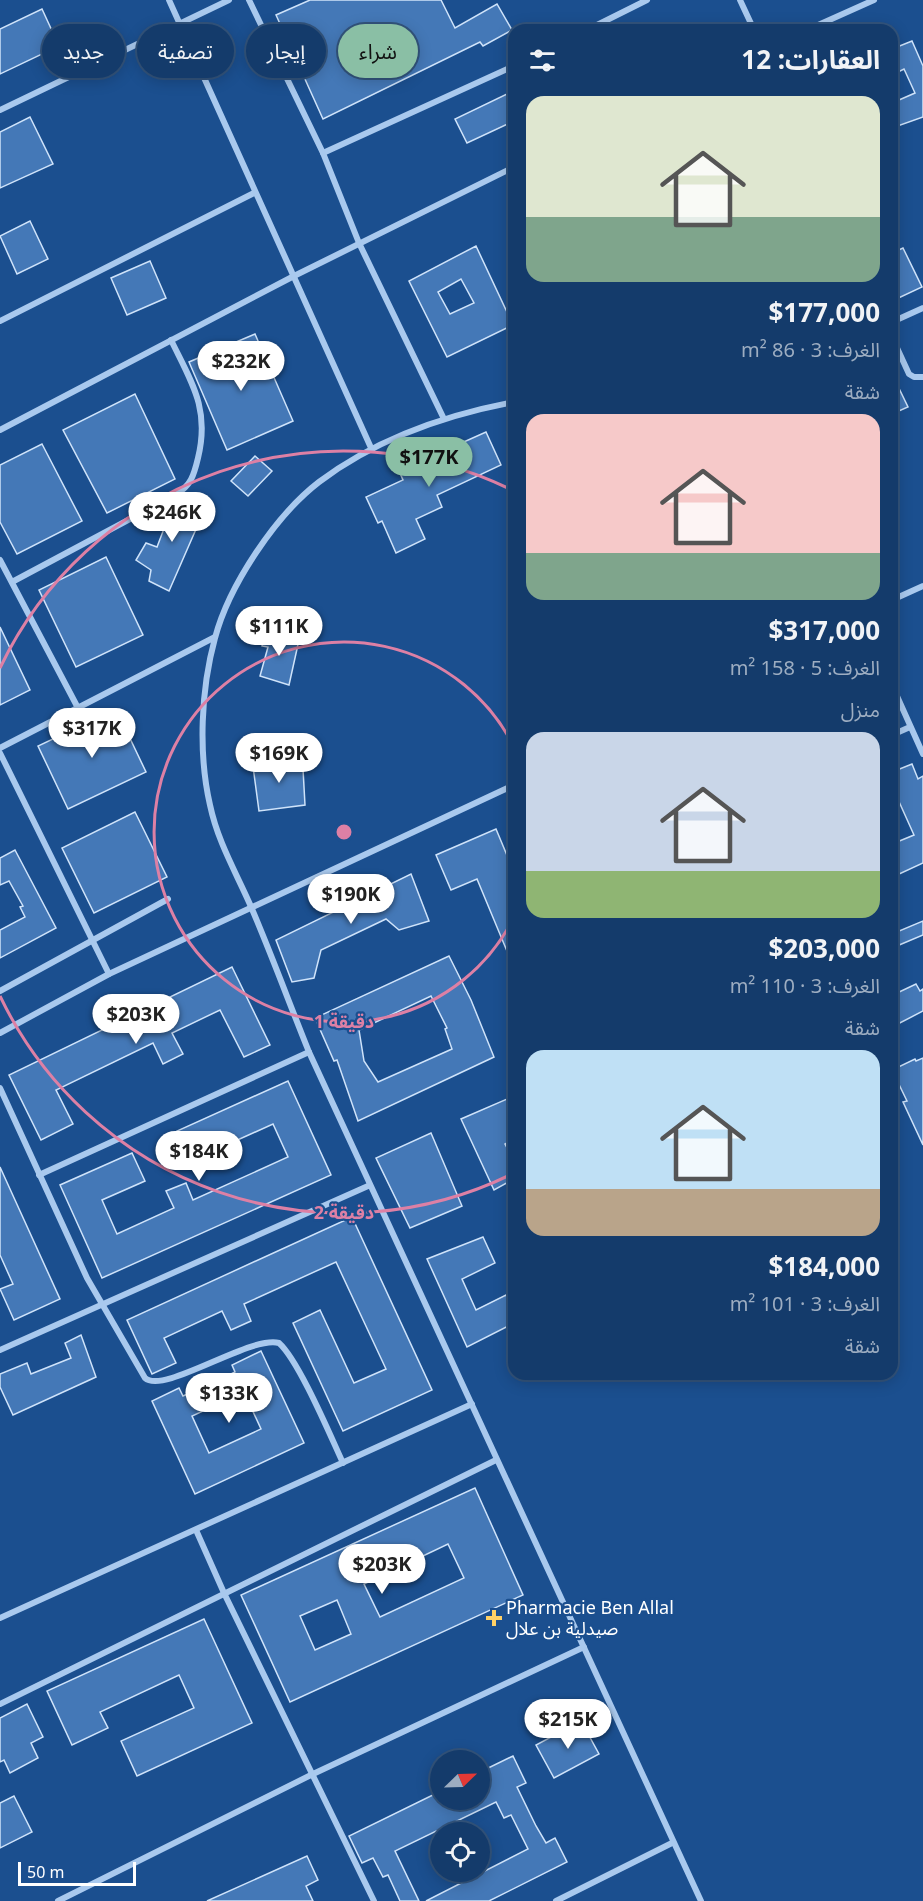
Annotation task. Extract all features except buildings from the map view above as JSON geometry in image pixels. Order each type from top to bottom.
[{"type":"street","points":[[169,0],[180,24],[230,0]]},
{"type":"street","points":[[249,0],[323,153],[359,243],[444,419]]},
{"type":"street","points":[[599,24],[647,0]]},
{"type":"street","points":[[740,0],[751,24]]},
{"type":"street","points":[[820,24],[873,0]]},
{"type":"street","points":[[0,110],[137,45]]},
{"type":"street","points":[[323,153],[508,69]]},
{"type":"street","points":[[204,78],[372,450]]},
{"type":"street","points":[[0,430],[294,276],[508,169]]},
{"type":"street","points":[[0,321],[254,193]]},
{"type":"street","points":[[898,319],[923,308]]},
{"type":"street","points":[[12,582],[175,495],[191,483],[203,437],[201,406],[171,340]]},
{"type":"street","points":[[898,350],[909,374],[914,377],[923,377]]},
{"type":"street","points":[[508,403],[444,419],[372,450],[320,482],[280,519],[246,571],[215,637],[206,690],[204,736],[209,801],[218,838],[252,908],[309,1052],[368,1185],[472,1404],[495,1460],[701,1901]]},
{"type":"street","points":[[0,560],[78,708]]},
{"type":"street","points":[[898,597],[923,586]]},
{"type":"street","points":[[0,748],[215,637]]},
{"type":"street","points":[[898,699],[923,754]]},
{"type":"street","points":[[898,732],[910,727]]},
{"type":"street","points":[[0,753],[110,974]]},
{"type":"street","points":[[0,1033],[110,974],[508,789]]},
{"type":"street","points":[[0,991],[168,899]]},
{"type":"street","points":[[39,1175],[309,1052]]},
{"type":"street","points":[[0,1088],[87,1278],[148,1381],[196,1370],[258,1343],[279,1343],[286,1349],[295,1365],[343,1463]]},
{"type":"street","points":[[0,1350],[368,1185]]},
{"type":"street","points":[[0,1618],[472,1404]]},
{"type":"street","points":[[0,1704],[495,1460]]},
{"type":"street","points":[[196,1530],[224,1593],[374,1901]]},
{"type":"street","points":[[58,1901],[313,1774],[584,1647]]},
{"type":"street","points":[[556,1901],[672,1843]]},
{"type":"place","name":"Pharmacie Ben Allal صيدلية بن علال","points":[[494,1618]]}]
